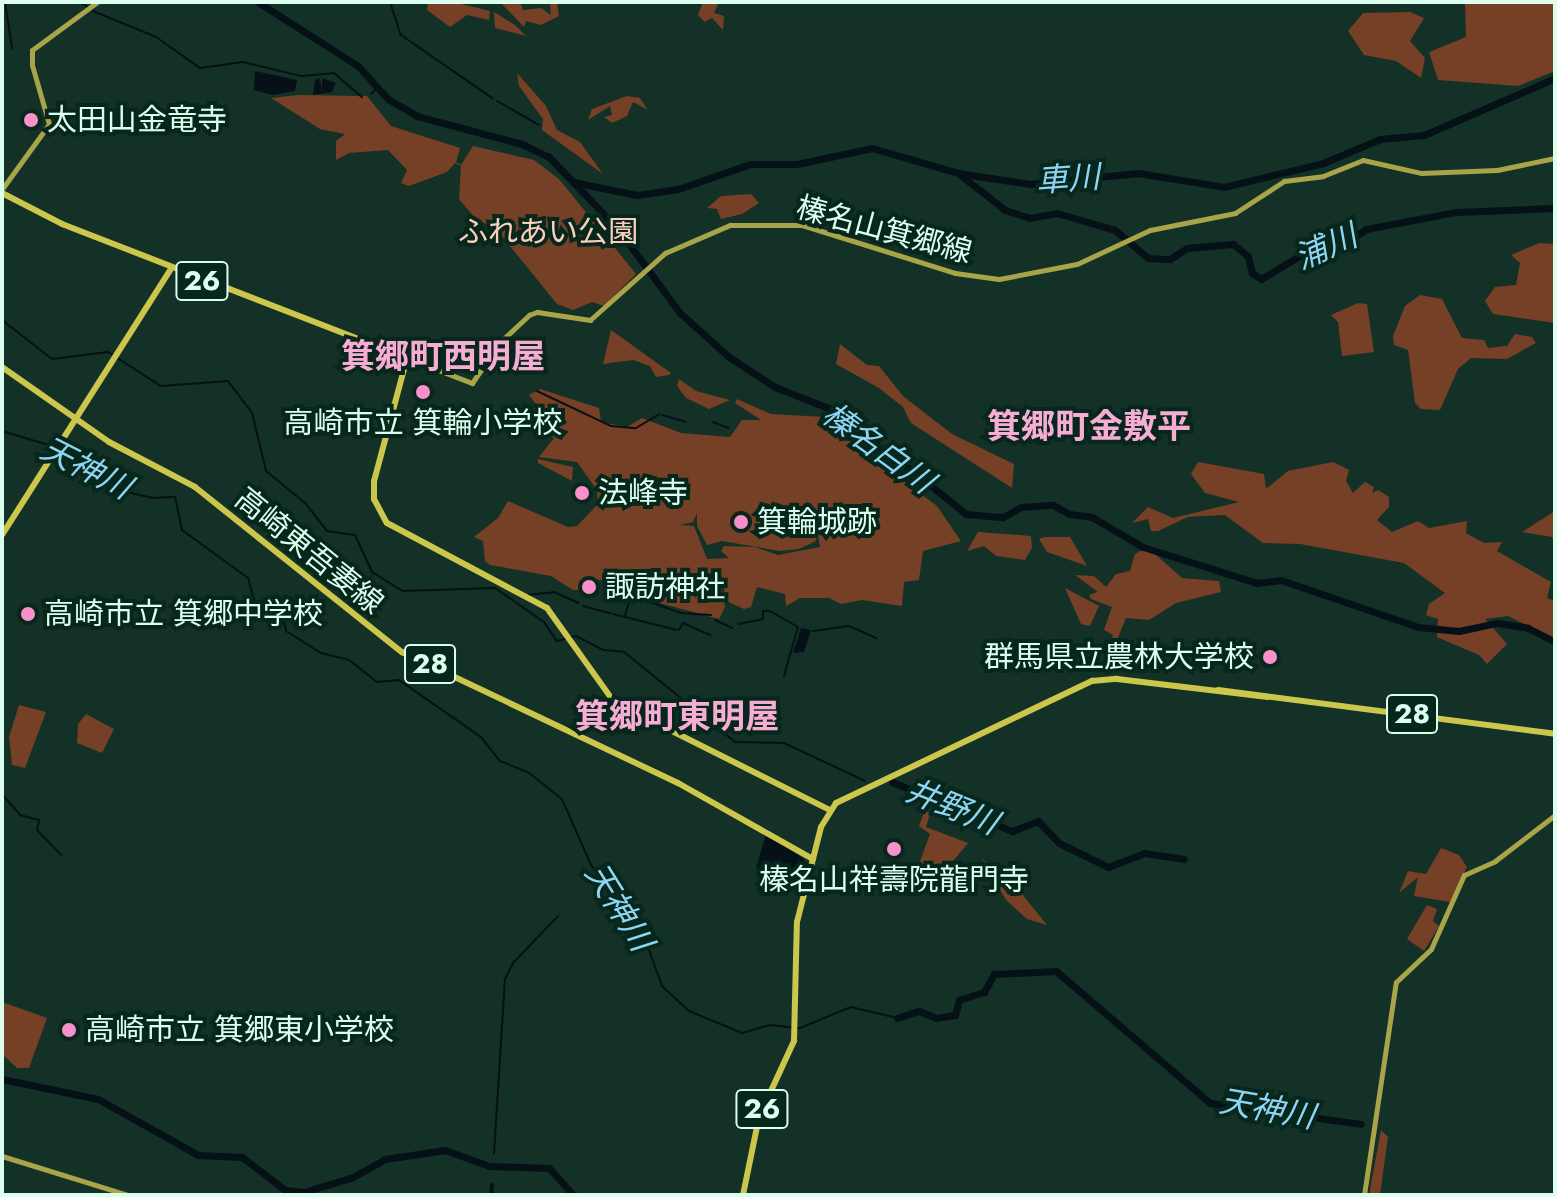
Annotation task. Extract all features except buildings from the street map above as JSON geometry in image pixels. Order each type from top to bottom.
[{"type":"main road","points":[[2,191],[49,124],[32,65],[32,50],[97,2]]},
{"type":"main road","name":"榛名山箕郷線","points":[[407,358],[472,383],[500,342],[529,315],[537,312],[590,320],[656,259],[730,225],[795,224],[966,276],[999,279],[1077,264],[1133,237],[1235,213],[1284,181],[1323,176],[1363,160],[1421,173],[1497,170],[1555,158]]},
{"type":"main road","name":"26","points":[[2,191],[33,212],[171,269],[407,358]]},
{"type":"main road","points":[[2,535],[171,269]]},
{"type":"main road","points":[[407,358],[375,477],[381,516],[400,533],[547,608],[614,702],[830,810]]},
{"type":"main road","name":"高崎東吾妻線","points":[[2,367],[78,419],[201,491],[402,652],[678,783],[813,859]]},
{"type":"main road","name":"28","points":[[830,810],[855,792],[1074,686],[1117,679],[1555,734]]},
{"type":"main road","name":"26","points":[[743,1195],[759,1117],[788,1056],[796,1026],[794,941],[813,859],[830,810]]},
{"type":"main road","points":[[1364,1195],[1396,982],[1431,949],[1464,875],[1495,861],[1555,815]]},
{"type":"main road","points":[[2,1156],[128,1195]]},
{"type":"green space","points":[[453,2],[490,11],[489,20],[467,15],[450,27],[427,10],[428,4]]},
{"type":"green space","points":[[500,2],[520,2],[523,10],[541,8],[551,15],[550,2],[557,2],[559,16],[541,25],[526,21],[524,27]]},
{"type":"green space","points":[[703,2],[719,2],[714,13],[724,16],[723,30],[712,18],[705,22],[698,15]]},
{"type":"green space","points":[[1465,2],[1555,2],[1555,71],[1518,86],[1438,80],[1429,52],[1466,37]]},
{"type":"green space","points":[[494,12],[515,25],[526,36],[495,28]]},
{"type":"green space","points":[[1410,12],[1424,18],[1410,41],[1425,58],[1421,78],[1396,61],[1364,55],[1348,31],[1363,13]]},
{"type":"green space","points":[[517,73],[546,106],[557,130],[580,142],[603,174],[542,130],[543,119],[519,86]]},
{"type":"green space","name":"ふれあい公園","points":[[298,95],[367,96],[391,126],[460,148],[456,162],[461,165],[473,146],[534,160],[559,179],[636,274],[604,306],[592,302],[573,310],[557,304],[497,230],[475,218],[459,199],[461,166],[455,163],[447,172],[409,186],[401,183],[407,170],[388,150],[349,153],[336,160],[336,141],[345,134],[320,129],[271,98]]},
{"type":"green space","points":[[627,96],[640,98],[648,110],[633,102],[627,116],[612,123],[604,117],[612,115],[610,106],[588,120],[592,109]]},
{"type":"green space","points":[[751,194],[759,203],[742,214],[721,219],[717,209],[707,208],[721,196]]},
{"type":"green space","points":[[1539,243],[1555,244],[1555,323],[1493,314],[1485,301],[1495,287],[1516,285],[1520,263],[1511,255]]},
{"type":"green space","points":[[1420,295],[1442,299],[1462,338],[1484,340],[1488,348],[1507,346],[1515,334],[1532,337],[1536,343],[1507,359],[1471,358],[1458,369],[1440,410],[1421,409],[1415,403],[1408,350],[1394,345],[1393,336],[1405,306]]},
{"type":"green space","points":[[1358,303],[1367,304],[1374,352],[1342,356],[1338,322],[1331,315]]},
{"type":"green space","points":[[611,330],[671,373],[656,377],[650,366],[633,360],[603,364]]},
{"type":"green space","points":[[840,344],[867,365],[879,366],[903,396],[952,434],[1014,464],[1012,488],[911,423],[903,407],[879,388],[836,364]]},
{"type":"green space","points":[[679,379],[696,391],[730,400],[709,409],[686,398],[677,386]]},
{"type":"green space","points":[[540,389],[599,408],[601,422],[627,427],[642,418],[681,433],[730,437],[742,420],[761,420],[735,403],[737,399],[771,414],[825,417],[867,441],[887,469],[937,506],[961,541],[923,551],[919,580],[904,582],[902,606],[862,600],[841,604],[829,598],[800,598],[786,606],[785,594],[757,587],[751,607],[744,609],[726,601],[722,577],[695,574],[720,582],[725,607],[719,619],[637,597],[635,583],[587,579],[582,590],[573,590],[551,576],[490,565],[485,561],[483,541],[474,537],[498,518],[508,501],[568,527],[577,526],[598,504],[597,490],[577,462],[539,457],[554,438],[530,416],[536,404],[529,395]],"holes":[[[697,513],[697,526],[707,545],[722,541],[780,551],[799,549],[816,541],[816,523],[820,547],[778,555],[755,547],[724,546],[721,551],[729,558],[707,559],[694,526],[680,525],[693,522]]]},
{"type":"green space","points":[[538,459],[573,467],[572,481],[538,463]]},
{"type":"green space","points":[[1198,462],[1264,474],[1266,489],[1288,471],[1333,462],[1349,470],[1346,481],[1353,493],[1365,482],[1374,487],[1372,493],[1378,490],[1389,497],[1389,507],[1377,520],[1392,532],[1418,521],[1429,528],[1467,521],[1466,533],[1484,543],[1502,542],[1497,551],[1551,582],[1547,598],[1555,601],[1555,639],[1508,616],[1485,619],[1507,644],[1487,664],[1479,655],[1437,637],[1438,619],[1426,615],[1429,604],[1445,593],[1404,563],[1300,544],[1263,543],[1225,515],[1188,517],[1158,531],[1151,531],[1148,519],[1132,523],[1148,507],[1173,518],[1239,502],[1205,493],[1191,474]]},
{"type":"green space","points":[[1555,511],[1555,544],[1552,537],[1522,532]]},
{"type":"green space","points":[[978,532],[1031,536],[1032,548],[1025,560],[996,556],[984,546],[967,551]]},
{"type":"green space","points":[[1070,537],[1087,566],[1047,552],[1039,539]]},
{"type":"green space","points":[[1142,550],[1154,553],[1182,578],[1219,581],[1221,592],[1176,603],[1149,620],[1126,618],[1117,640],[1120,646],[1111,643],[1113,635],[1104,630],[1112,607],[1091,599],[1089,595],[1098,592],[1075,575],[1094,576],[1106,587],[1116,574],[1130,571],[1135,554]]},
{"type":"green space","points":[[1065,588],[1099,606],[1090,626],[1081,624]]},
{"type":"green space","points":[[19,705],[46,712],[25,768],[12,765],[9,737]]},
{"type":"green space","points":[[86,714],[114,729],[102,753],[77,743],[78,724]]},
{"type":"green space","points":[[925,810],[930,814],[926,827],[968,843],[929,890],[894,880],[895,875],[910,873],[919,864],[930,834],[919,826]]},
{"type":"green space","points":[[1441,848],[1459,855],[1467,867],[1450,902],[1414,896],[1418,877],[1399,893],[1408,871],[1426,874]]},
{"type":"green space","points":[[982,859],[1014,884],[1047,925],[1027,919],[1006,900]]},
{"type":"green space","points":[[1427,905],[1437,909],[1433,921],[1439,926],[1424,951],[1407,939]]},
{"type":"green space","points":[[2,1002],[47,1018],[29,1068],[17,1068],[2,1054]]},
{"type":"green space","points":[[1381,1130],[1388,1137],[1380,1195],[1369,1195]]},
{"type":"shaded area","points":[[255,71],[297,80],[295,91],[273,95],[254,90]]},
{"type":"shaded area","points":[[320,78],[322,91],[322,78],[336,83],[332,92],[313,95],[315,80]]},
{"type":"shaded area","points":[[801,628],[811,630],[804,652],[793,653]]},
{"type":"shaded area","points":[[766,834],[804,859],[799,876],[756,868]]},
{"type":"waterway","points":[[5,2],[12,48]]},
{"type":"waterway","points":[[80,2],[89,8]]},
{"type":"waterway","name":"榛名白川","points":[[258,2],[358,66],[388,99],[417,116],[522,144],[549,157],[618,229],[680,313],[729,357],[775,387],[838,412],[873,438],[884,460],[909,468],[966,514],[1003,517],[1021,507],[1053,505],[1069,514],[1092,517],[1143,547],[1257,583],[1281,580],[1418,627],[1459,631],[1498,623],[1528,628],[1555,642]]},
{"type":"waterway","points":[[390,2],[401,35],[492,98]]},
{"type":"waterway","points":[[93,11],[156,37],[200,68],[243,62],[301,76],[334,73],[362,97]]},
{"type":"waterway","name":"車川","points":[[573,182],[637,195],[678,189],[750,164],[797,164],[872,148],[958,173],[1030,184],[1138,173],[1224,187],[1323,163],[1380,139],[1424,135],[1555,78]]},
{"type":"waterway","points":[[371,94],[377,88]]},
{"type":"waterway","points":[[497,101],[539,125]]},
{"type":"waterway","name":"浦川","points":[[959,174],[1005,210],[1029,218],[1057,213],[1115,230],[1148,258],[1170,259],[1187,248],[1233,244],[1248,256],[1252,273],[1261,279],[1314,247],[1336,248],[1366,229],[1456,212],[1555,208]]},
{"type":"waterway","name":"井野川","points":[[2,320],[52,359],[108,352],[161,386],[228,381],[252,413],[266,471],[306,504],[327,531],[355,535],[372,572],[402,591],[495,588],[544,622],[557,641],[576,636],[603,650],[624,652],[735,742],[784,743],[865,781]]},
{"type":"waterway","points":[[537,391],[611,426],[636,428],[659,414]]},
{"type":"waterway","points":[[662,415],[686,422]]},
{"type":"waterway","points":[[713,422],[729,428]]},
{"type":"waterway","name":"天神川","points":[[2,431],[55,447],[75,468],[91,469],[114,489],[153,498],[175,497],[182,530],[248,578],[255,603],[282,612],[286,631],[321,653],[349,660],[377,682],[399,680],[481,737],[500,761],[529,773],[562,799],[591,865],[644,936],[662,986],[689,1011],[742,1033],[770,1025],[800,1028],[851,1007],[897,1018]]},
{"type":"waterway","points":[[527,595],[554,592],[579,603]]},
{"type":"waterway","points":[[625,615],[631,597],[681,613],[711,615]]},
{"type":"waterway","points":[[583,606],[610,613]]},
{"type":"waterway","points":[[738,624],[763,619],[763,611],[770,611],[798,627],[784,676]]},
{"type":"waterway","points":[[613,614],[677,630]]},
{"type":"waterway","points":[[715,620],[732,628]]},
{"type":"waterway","points":[[679,630],[683,623],[710,635]]},
{"type":"waterway","points":[[813,631],[849,626],[876,638]]},
{"type":"waterway","name":"井野川","points":[[892,782],[1012,831],[1038,821],[1059,843],[1108,867],[1144,853],[1184,859]]},
{"type":"waterway","points":[[2,794],[20,815],[39,820],[37,830],[61,855]]},
{"type":"waterway","points":[[494,1153],[505,979],[513,963],[558,916]]},
{"type":"waterway","name":"天神川","points":[[897,1018],[919,1011],[936,1018],[955,1015],[959,1000],[984,992],[994,974],[1056,971],[1210,1103],[1361,1124]]},
{"type":"waterway","points":[[2,1079],[98,1099],[198,1155],[242,1157],[285,1190],[304,1192],[353,1177],[385,1159],[445,1150],[489,1166],[549,1168],[573,1195]]},
{"type":"waterway","points":[[491,1195],[492,1185]]},
{"type":"place","name":"太田山金竜寺","points":[[31,120]]},
{"type":"place","name":"高崎市立 箕輪小学校","points":[[423,392]]},
{"type":"place","name":"法峰寺","points":[[582,493]]},
{"type":"place","name":"箕輪城跡","points":[[741,522]]},
{"type":"place","name":"諏訪神社","points":[[589,587]]},
{"type":"place","name":"高崎市立 箕郷中学校","points":[[28,614]]},
{"type":"place","name":"群馬県立農林大学校","points":[[1270,657]]},
{"type":"place","name":"榛名山祥壽院龍門寺","points":[[894,849]]},
{"type":"place","name":"高崎市立 箕郷東小学校","points":[[69,1030]]},
{"type":"district","name":"箕郷町西明屋","points":[[443,357]]},
{"type":"district","name":"箕郷町金敷平","points":[[1089,427]]},
{"type":"district","name":"箕郷町東明屋","points":[[677,717]]}]
